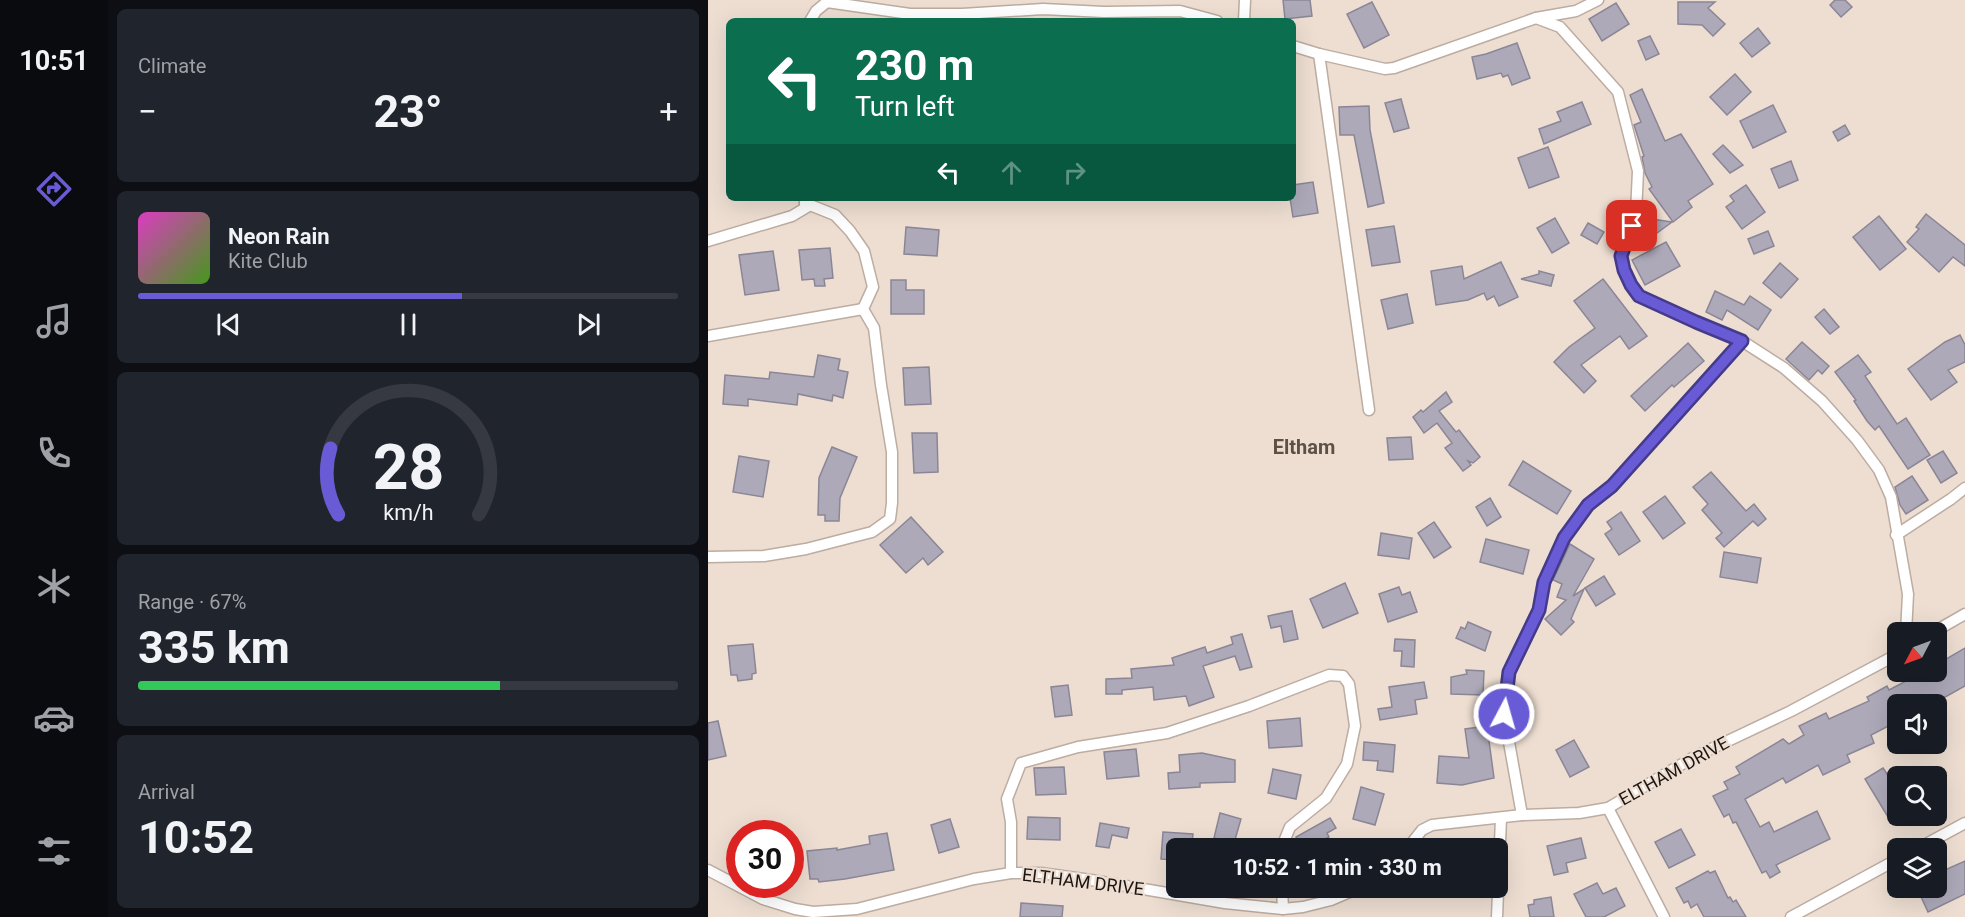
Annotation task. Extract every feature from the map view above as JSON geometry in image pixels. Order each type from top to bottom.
[{"type":"street","points":[[1244,18],[1245,0]]},
{"type":"street","points":[[1296,46],[1319,54],[1384,69],[1394,68],[1536,18],[1576,11],[1598,0]]},
{"type":"street","points":[[812,18],[827,2],[910,14],[962,14],[1043,9],[1104,12],[1180,11],[1206,18]]},
{"type":"street","points":[[1536,18],[1560,27],[1618,92],[1638,171],[1636,213],[1621,256],[1631,285],[1639,296],[1742,341],[1784,368],[1822,401],[1857,440],[1879,470],[1891,496],[1908,594],[1907,622]]},
{"type":"street","points":[[1319,54],[1369,410]]},
{"type":"street","points":[[708,241],[792,216],[807,207],[808,201],[835,215],[864,251],[873,286],[863,309]]},
{"type":"street","points":[[708,336],[863,309]]},
{"type":"street","points":[[708,557],[764,556],[806,549],[872,532],[890,519],[892,453],[874,328],[863,309]]},
{"type":"street","points":[[1522,815],[1504,714],[1509,672],[1539,610],[1544,582],[1564,538],[1588,505],[1612,486],[1742,341]]},
{"type":"street","points":[[1896,535],[1965,488]]},
{"type":"street","points":[[1947,624],[1965,614]]},
{"type":"street","name":"ELTHAM DRIVE","points":[[1416,838],[1422,830],[1432,825],[1522,815],[1579,813],[1608,808],[1694,757],[1791,711],[1887,660]]},
{"type":"street","points":[[1011,873],[1011,822],[1006,799],[1021,763],[1078,747],[1167,733],[1249,706],[1329,675],[1343,676],[1349,684],[1355,726],[1347,764],[1326,798],[1290,827],[1286,838]]},
{"type":"street","points":[[1608,808],[1664,917]]},
{"type":"street","points":[[1497,917],[1501,818]]},
{"type":"street","points":[[1937,838],[1965,823]]},
{"type":"street","points":[[1791,917],[1887,866]]},
{"type":"street","name":"ELTHAM DRIVE","points":[[708,870],[763,899],[813,912],[857,909],[974,879],[1011,873],[1041,873],[1225,903],[1283,909],[1336,898]]},
{"type":"street","points":[[1282,898],[1283,909]]},
{"type":"building","points":[[1283,0],[1310,0],[1312,16],[1285,18]]},
{"type":"building","points":[[1835,0],[1845,0],[1852,7],[1841,17],[1830,5]]},
{"type":"building","points":[[1372,2],[1389,35],[1364,48],[1347,14]]},
{"type":"building","points":[[1678,2],[1715,2],[1708,8],[1725,24],[1713,36],[1702,25],[1678,24]]},
{"type":"building","points":[[1616,3],[1629,24],[1602,41],[1589,19]]},
{"type":"building","points":[[1758,28],[1770,43],[1752,57],[1740,43]]},
{"type":"building","points":[[1650,36],[1659,54],[1646,60],[1638,41]]},
{"type":"building","points":[[1517,43],[1530,78],[1512,85],[1508,75],[1503,77],[1501,73],[1477,79],[1472,57]]},
{"type":"building","points":[[1735,74],[1751,92],[1727,115],[1710,97]]},
{"type":"building","points":[[1642,89],[1665,141],[1681,134],[1713,184],[1688,201],[1692,207],[1673,222],[1649,189],[1652,187],[1645,173],[1642,157],[1644,156],[1634,125],[1641,122],[1630,95]]},
{"type":"building","points":[[1401,99],[1409,128],[1394,132],[1385,103]]},
{"type":"building","points":[[1582,102],[1591,124],[1544,144],[1539,129],[1561,121],[1557,112]]},
{"type":"building","points":[[1773,105],[1786,132],[1753,148],[1740,121]]},
{"type":"building","points":[[1369,106],[1370,130],[1384,203],[1368,207],[1354,135],[1340,135],[1339,107]]},
{"type":"building","points":[[1845,125],[1850,134],[1838,141],[1833,132]]},
{"type":"building","points":[[1723,145],[1743,165],[1730,173],[1713,154]]},
{"type":"building","points":[[1548,147],[1559,177],[1529,188],[1518,158]]},
{"type":"building","points":[[1791,161],[1798,180],[1779,188],[1771,169]]},
{"type":"building","points":[[1313,182],[1318,213],[1293,217],[1290,201],[1296,201],[1296,185]]},
{"type":"building","points":[[1746,185],[1765,212],[1742,229],[1726,207],[1734,201],[1730,196]]},
{"type":"building","points":[[1926,214],[1965,245],[1965,266],[1953,257],[1939,272],[1907,242],[1919,229],[1916,227]]},
{"type":"building","points":[[1879,216],[1906,249],[1880,270],[1853,237]]},
{"type":"building","points":[[1555,218],[1569,243],[1552,253],[1537,228]]},
{"type":"building","points":[[1645,218],[1672,222],[1657,233],[1643,231]]},
{"type":"building","points":[[1588,223],[1604,232],[1597,244],[1581,235]]},
{"type":"building","points":[[1394,226],[1400,262],[1372,266],[1366,230]]},
{"type":"building","points":[[906,227],[939,230],[937,256],[904,254]]},
{"type":"building","points":[[1768,231],[1774,246],[1754,254],[1748,239]]},
{"type":"building","points":[[1666,242],[1680,266],[1645,285],[1632,260]]},
{"type":"building","points":[[830,248],[833,278],[824,279],[825,286],[815,286],[814,279],[802,280],[799,250]]},
{"type":"building","points":[[773,251],[779,290],[745,295],[739,255]]},
{"type":"building","points":[[1501,262],[1518,297],[1499,306],[1494,296],[1487,300],[1484,293],[1468,300],[1436,305],[1431,271],[1462,266],[1464,279]]},
{"type":"building","points":[[1780,263],[1798,279],[1781,298],[1763,283]]},
{"type":"building","points":[[1539,271],[1554,275],[1551,286],[1521,279],[1539,274]]},
{"type":"building","points":[[1603,279],[1647,336],[1629,349],[1620,336],[1581,365],[1596,381],[1584,393],[1554,362],[1569,347],[1595,328],[1574,301]]},
{"type":"building","points":[[891,280],[906,280],[906,290],[924,290],[924,314],[891,314]]},
{"type":"building","points":[[1715,291],[1744,305],[1750,296],[1771,310],[1758,330],[1727,310],[1722,320],[1706,312]]},
{"type":"building","points":[[1407,294],[1413,323],[1388,329],[1381,300]]},
{"type":"building","points":[[1824,309],[1839,327],[1830,334],[1815,317]]},
{"type":"building","points":[[1960,335],[1965,345],[1965,362],[1948,370],[1957,382],[1931,400],[1908,369],[1945,342]]},
{"type":"building","points":[[1802,342],[1829,366],[1822,374],[1818,370],[1809,380],[1786,359]]},
{"type":"building","points":[[1688,343],[1704,361],[1674,387],[1672,385],[1645,411],[1631,396]]},
{"type":"building","points":[[818,355],[840,359],[838,370],[848,372],[843,398],[833,395],[832,401],[798,394],[797,405],[748,399],[748,406],[723,404],[725,375],[769,379],[770,372],[814,377]]},
{"type":"building","points":[[1858,355],[1871,372],[1865,376],[1897,424],[1906,418],[1930,455],[1908,469],[1879,426],[1875,430],[1867,421],[1854,401],[1856,400],[1835,372]]},
{"type":"building","points":[[929,367],[931,404],[905,405],[903,368]]},
{"type":"building","points":[[1446,392],[1452,402],[1439,411],[1456,432],[1459,430],[1480,457],[1473,463],[1468,461],[1471,465],[1463,471],[1445,448],[1452,443],[1437,423],[1424,433],[1413,417],[1421,410],[1423,412]]},
{"type":"building","points":[[912,433],[937,433],[938,472],[914,473]]},
{"type":"building","points":[[1411,437],[1413,459],[1389,460],[1387,438]]},
{"type":"building","points":[[832,447],[857,457],[840,498],[839,521],[825,521],[825,515],[818,515],[819,478]]},
{"type":"building","points":[[1943,451],[1957,473],[1941,483],[1927,460]]},
{"type":"building","points":[[739,456],[769,461],[763,497],[733,492]]},
{"type":"building","points":[[1523,461],[1571,491],[1557,514],[1509,485]]},
{"type":"building","points":[[1711,472],[1746,511],[1754,504],[1766,519],[1758,526],[1753,521],[1724,547],[1716,538],[1722,533],[1702,510],[1708,504],[1693,487]]},
{"type":"building","points":[[1912,476],[1928,500],[1906,514],[1900,505],[1895,487]]},
{"type":"building","points":[[1665,496],[1685,523],[1663,539],[1643,512]]},
{"type":"building","points":[[1490,498],[1501,517],[1487,526],[1476,507]]},
{"type":"building","points":[[1621,512],[1640,541],[1619,555],[1605,534],[1612,529],[1607,522]]},
{"type":"building","points":[[911,517],[943,552],[928,565],[923,558],[906,573],[880,545]]},
{"type":"building","points":[[1434,522],[1451,547],[1434,558],[1418,533]]},
{"type":"building","points":[[1381,533],[1412,538],[1409,559],[1378,555]]},
{"type":"building","points":[[1486,539],[1529,550],[1523,574],[1480,562]]},
{"type":"building","points":[[1570,544],[1594,559],[1573,596],[1584,589],[1571,619],[1574,622],[1561,635],[1545,619],[1566,600],[1557,597],[1562,584],[1553,580]]},
{"type":"building","points":[[1724,552],[1761,558],[1757,583],[1720,577]]},
{"type":"building","points":[[1604,576],[1615,594],[1596,606],[1585,588]]},
{"type":"building","points":[[1345,583],[1358,613],[1323,628],[1310,599]]},
{"type":"building","points":[[1399,587],[1402,595],[1410,592],[1417,612],[1388,622],[1379,594]]},
{"type":"building","points":[[1292,611],[1298,639],[1284,642],[1281,626],[1271,628],[1268,616]]},
{"type":"building","points":[[1468,622],[1491,632],[1485,651],[1456,638],[1461,627],[1465,629]]},
{"type":"building","points":[[1242,634],[1252,667],[1240,670],[1235,656],[1203,666],[1214,697],[1189,706],[1186,696],[1154,700],[1153,687],[1122,690],[1122,694],[1106,694],[1106,679],[1132,678],[1131,669],[1174,665],[1172,658],[1205,647],[1207,653],[1233,644],[1231,637]]},
{"type":"building","points":[[1395,639],[1415,640],[1414,667],[1401,666],[1402,651],[1394,651]]},
{"type":"building","points":[[753,644],[756,673],[752,674],[752,679],[738,681],[737,675],[731,675],[728,646]]},
{"type":"building","points":[[1965,648],[1965,686],[1947,696],[1947,694],[1887,694],[1887,727],[1871,735],[1874,743],[1847,755],[1850,762],[1823,775],[1818,765],[1786,783],[1783,778],[1745,799],[1760,827],[1769,822],[1774,832],[1817,811],[1830,839],[1776,865],[1780,872],[1770,878],[1766,871],[1762,873],[1736,822],[1733,823],[1729,814],[1724,817],[1713,796],[1728,789],[1724,782],[1740,774],[1736,767],[1783,739],[1789,744],[1804,735],[1799,726],[1826,713],[1829,719],[1869,701],[1867,697],[1887,686],[1889,690],[1904,682],[1947,682],[1947,659]]},
{"type":"building","points":[[1466,670],[1484,671],[1483,695],[1451,694],[1451,677],[1467,674]]},
{"type":"building","points":[[1424,682],[1427,698],[1415,700],[1417,714],[1380,720],[1378,709],[1392,707],[1389,687]]},
{"type":"building","points":[[1068,685],[1072,715],[1055,717],[1051,687]]},
{"type":"building","points":[[1300,718],[1302,746],[1269,748],[1267,721]]},
{"type":"building","points":[[718,721],[726,756],[708,760],[708,723]]},
{"type":"building","points":[[1487,726],[1494,778],[1462,785],[1437,783],[1439,756],[1469,758],[1465,729]]},
{"type":"building","points":[[1574,740],[1589,767],[1570,777],[1556,750]]},
{"type":"building","points":[[1364,742],[1395,745],[1393,772],[1377,770],[1378,761],[1363,760]]},
{"type":"building","points":[[1136,749],[1139,776],[1107,779],[1104,752]]},
{"type":"building","points":[[1202,753],[1235,760],[1235,782],[1200,783],[1200,787],[1169,789],[1168,773],[1180,772],[1179,755]]},
{"type":"building","points":[[1064,767],[1066,794],[1036,795],[1034,768]]},
{"type":"building","points":[[1883,768],[1887,774],[1887,815],[1865,779]]},
{"type":"building","points":[[1273,769],[1301,775],[1296,799],[1268,793]]},
{"type":"building","points":[[1361,787],[1384,794],[1375,825],[1353,819]]},
{"type":"building","points":[[1220,813],[1241,819],[1235,838],[1214,838]]},
{"type":"building","points":[[1028,817],[1060,818],[1060,840],[1027,839]]},
{"type":"building","points":[[1330,818],[1336,828],[1327,833],[1329,837],[1327,838],[1296,837]]},
{"type":"building","points":[[950,819],[959,847],[939,853],[931,825]]},
{"type":"building","points":[[1100,823],[1129,828],[1127,838],[1112,835],[1109,848],[1096,846]]},
{"type":"building","points":[[1681,829],[1695,855],[1669,868],[1655,842]]},
{"type":"building","points":[[1163,832],[1193,834],[1192,838],[1166,838],[1166,859],[1161,859]]},
{"type":"building","points":[[887,833],[894,870],[819,882],[818,879],[810,879],[807,851],[837,848],[837,850],[870,844],[869,836]]},
{"type":"building","points":[[1581,838],[1586,858],[1566,863],[1568,872],[1554,875],[1547,846]]},
{"type":"building","points":[[1965,861],[1965,894],[1928,912],[1922,898],[1947,898],[1947,869]]},
{"type":"building","points":[[1708,871],[1710,873],[1715,871],[1728,898],[1730,897],[1733,902],[1736,900],[1746,917],[1704,917],[1697,904],[1691,908],[1688,901],[1684,903],[1676,888]]},
{"type":"building","points":[[1597,883],[1603,894],[1616,888],[1625,906],[1604,917],[1586,917],[1574,894]]},
{"type":"building","points":[[1551,897],[1554,917],[1530,917],[1528,905],[1534,904],[1534,900]]},
{"type":"building","points":[[1021,903],[1063,906],[1062,917],[1020,917]]},
{"type":"district","name":"Eltham","points":[[1304,447]]},
{"type":"route","points":[[1504,714],[1509,672],[1539,610],[1544,582],[1564,538],[1588,505],[1612,486],[1742,341],[1639,296],[1624,270],[1621,256],[1632,226]]}]
